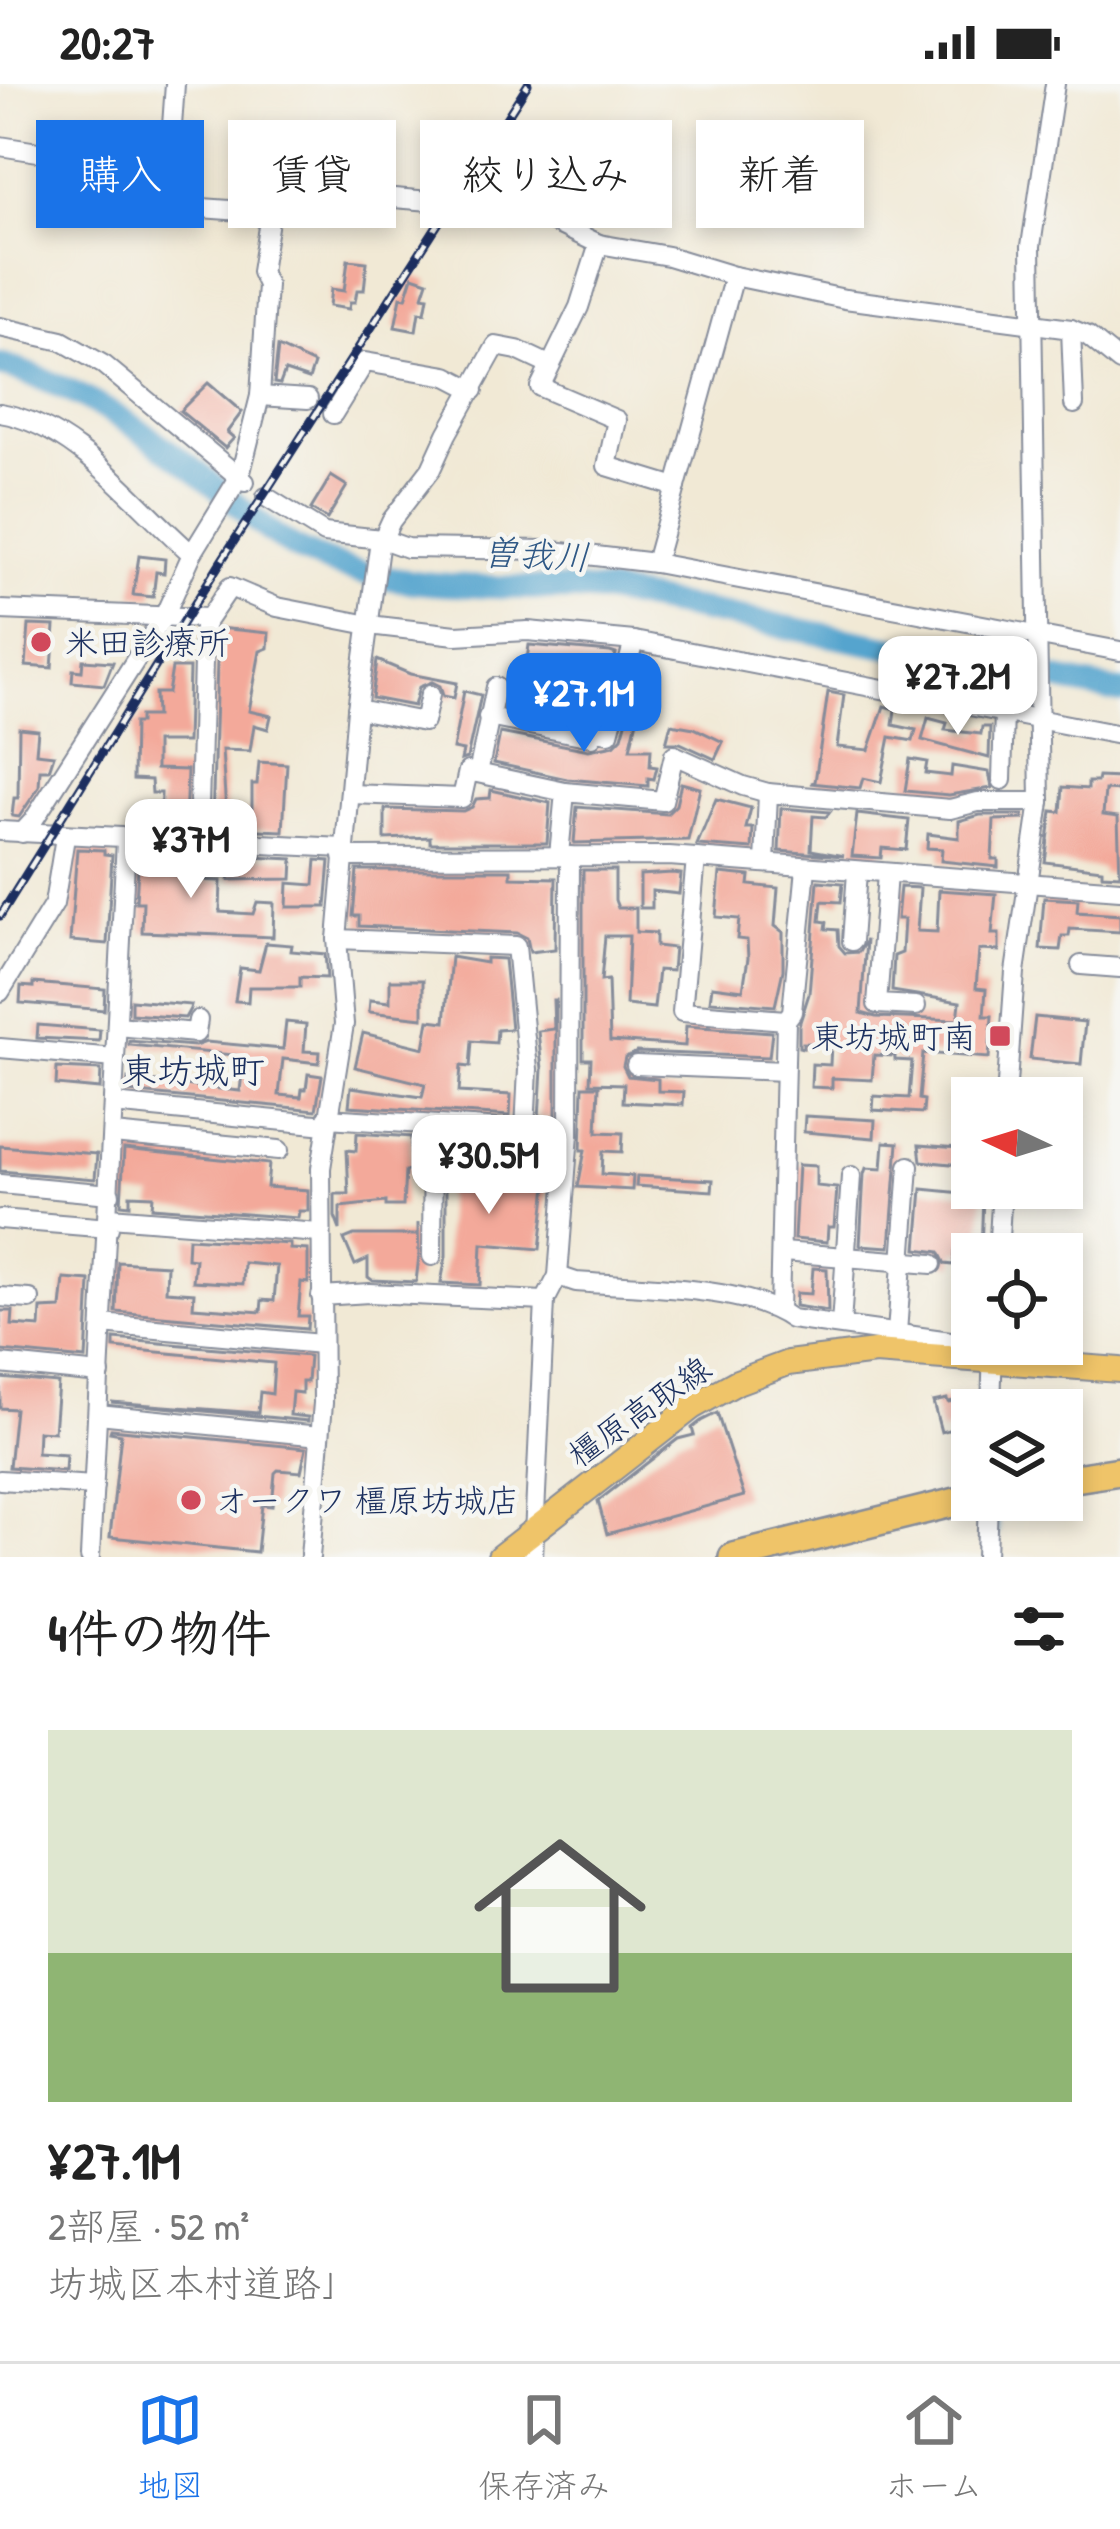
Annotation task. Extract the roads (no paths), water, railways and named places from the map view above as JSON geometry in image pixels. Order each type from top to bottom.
[{"type":"highway","points":[[1083,1477],[1120,1471]]},
{"type":"highway","points":[[733,1557],[951,1503]]},
{"type":"main road","name":"橿原高取線","points":[[500,1557],[692,1407],[761,1372],[843,1353],[951,1353]]},
{"type":"main road","name":"橿原高取線","points":[[1083,1365],[1120,1370]]},
{"type":"street","points":[[172,120],[175,84]]},
{"type":"street","points":[[1008,1077],[1015,972],[1040,802],[1031,246],[1055,84]]},
{"type":"street","points":[[0,146],[82,159],[76,199],[228,210]]},
{"type":"street","points":[[396,198],[454,203],[504,198],[599,244],[845,299],[1071,329],[1088,336],[1120,362]]},
{"type":"street","points":[[22,832],[165,614],[194,551],[240,482],[260,396],[267,285],[261,272],[268,228]]},
{"type":"street","points":[[599,244],[579,307],[540,387],[617,421],[607,466],[676,487]]},
{"type":"street","points":[[655,563],[734,276]]},
{"type":"street","points":[[0,327],[62,341],[104,365],[240,482]]},
{"type":"street","points":[[1071,329],[1074,404]]},
{"type":"street","points":[[310,1557],[320,1436],[319,1234],[326,1121],[344,1024],[337,939],[357,709],[381,543],[391,521],[431,470],[496,346],[549,365]]},
{"type":"street","points":[[333,414],[365,362],[447,376],[474,390]]},
{"type":"street","points":[[260,396],[308,399]]},
{"type":"street","points":[[0,413],[27,417],[59,433],[194,551]]},
{"type":"street","points":[[266,497],[324,533],[407,548],[544,550],[655,563],[1120,651]]},
{"type":"street","points":[[198,843],[207,618],[230,587],[277,607],[456,635],[528,631],[634,640],[1041,715],[1120,736]]},
{"type":"street","points":[[0,610],[207,618]]},
{"type":"street","points":[[488,717],[592,736],[596,731],[608,733],[634,640]]},
{"type":"street","points":[[478,773],[496,687]]},
{"type":"street","points":[[357,709],[424,722],[430,695]]},
{"type":"street","points":[[1002,779],[1004,711]]},
{"type":"street","points":[[350,794],[462,798],[468,771],[565,792],[663,801],[674,755],[767,793],[950,809],[978,802],[1040,802]]},
{"type":"street","points":[[533,1557],[545,1301],[558,1276],[569,1133],[565,792]]},
{"type":"street","points":[[765,863],[767,793]]},
{"type":"street","points":[[0,831],[344,853],[696,858],[1120,890]]},
{"type":"street","points":[[0,992],[54,904],[65,837]]},
{"type":"street","points":[[90,1557],[126,839]]},
{"type":"street","points":[[696,858],[682,1012],[786,1020]]},
{"type":"street","points":[[779,1311],[786,1020],[792,1012],[806,868]]},
{"type":"street","points":[[852,941],[857,872]]},
{"type":"street","points":[[887,874],[877,1004],[916,1006]]},
{"type":"street","points":[[337,939],[516,946],[528,1069],[525,1130]]},
{"type":"street","points":[[1081,965],[1120,968]]},
{"type":"street","points":[[117,1026],[196,1033],[198,1020]]},
{"type":"street","points":[[0,1048],[116,1058]]},
{"type":"street","points":[[636,1065],[784,1071]]},
{"type":"street","points":[[113,1104],[569,1133]]},
{"type":"street","points":[[432,1256],[434,1125]]},
{"type":"street","points":[[468,1175],[471,1127]]},
{"type":"street","points":[[112,1134],[279,1150]]},
{"type":"street","points":[[897,1333],[909,1166]]},
{"type":"street","points":[[842,1325],[851,1176]]},
{"type":"street","points":[[0,1184],[110,1194]]},
{"type":"street","points":[[0,1219],[319,1234]]},
{"type":"street","points":[[783,1252],[932,1264]]},
{"type":"street","points":[[558,1276],[576,1282],[737,1296],[790,1319],[951,1341]]},
{"type":"street","points":[[320,1296],[369,1293],[545,1301]]},
{"type":"street","points":[[0,1297],[30,1299]]},
{"type":"street","points":[[102,1324],[321,1344]]},
{"type":"street","points":[[0,1364],[100,1374]]},
{"type":"street","points":[[98,1414],[320,1436]]},
{"type":"street","points":[[0,1480],[94,1486]]},
{"type":"street","points":[[986,1557],[987,1521]]},
{"type":"waterway","name":"曽我川","points":[[0,365],[58,386],[114,414],[191,467],[279,538],[340,566],[416,582],[611,593],[1120,692]]},
{"type":"waterway","points":[[1009,671],[1013,693]]},
{"type":"waterway","points":[[1020,1072],[1020,1077]]},
{"type":"waterway","points":[[1012,1209],[1013,1233]]},
{"type":"waterway","points":[[995,1557],[998,1521]]},
{"type":"railway","points":[[0,916],[528,84]]},
{"type":"place","name":"米田診療所","points":[[41,642]]},
{"type":"place","name":"東坊城町南","points":[[1000,1036]]},
{"type":"place","name":"オークワ 橿原坊城店","points":[[191,1500]]},
{"type":"district","name":"東坊城町","points":[[193,1070]]}]
